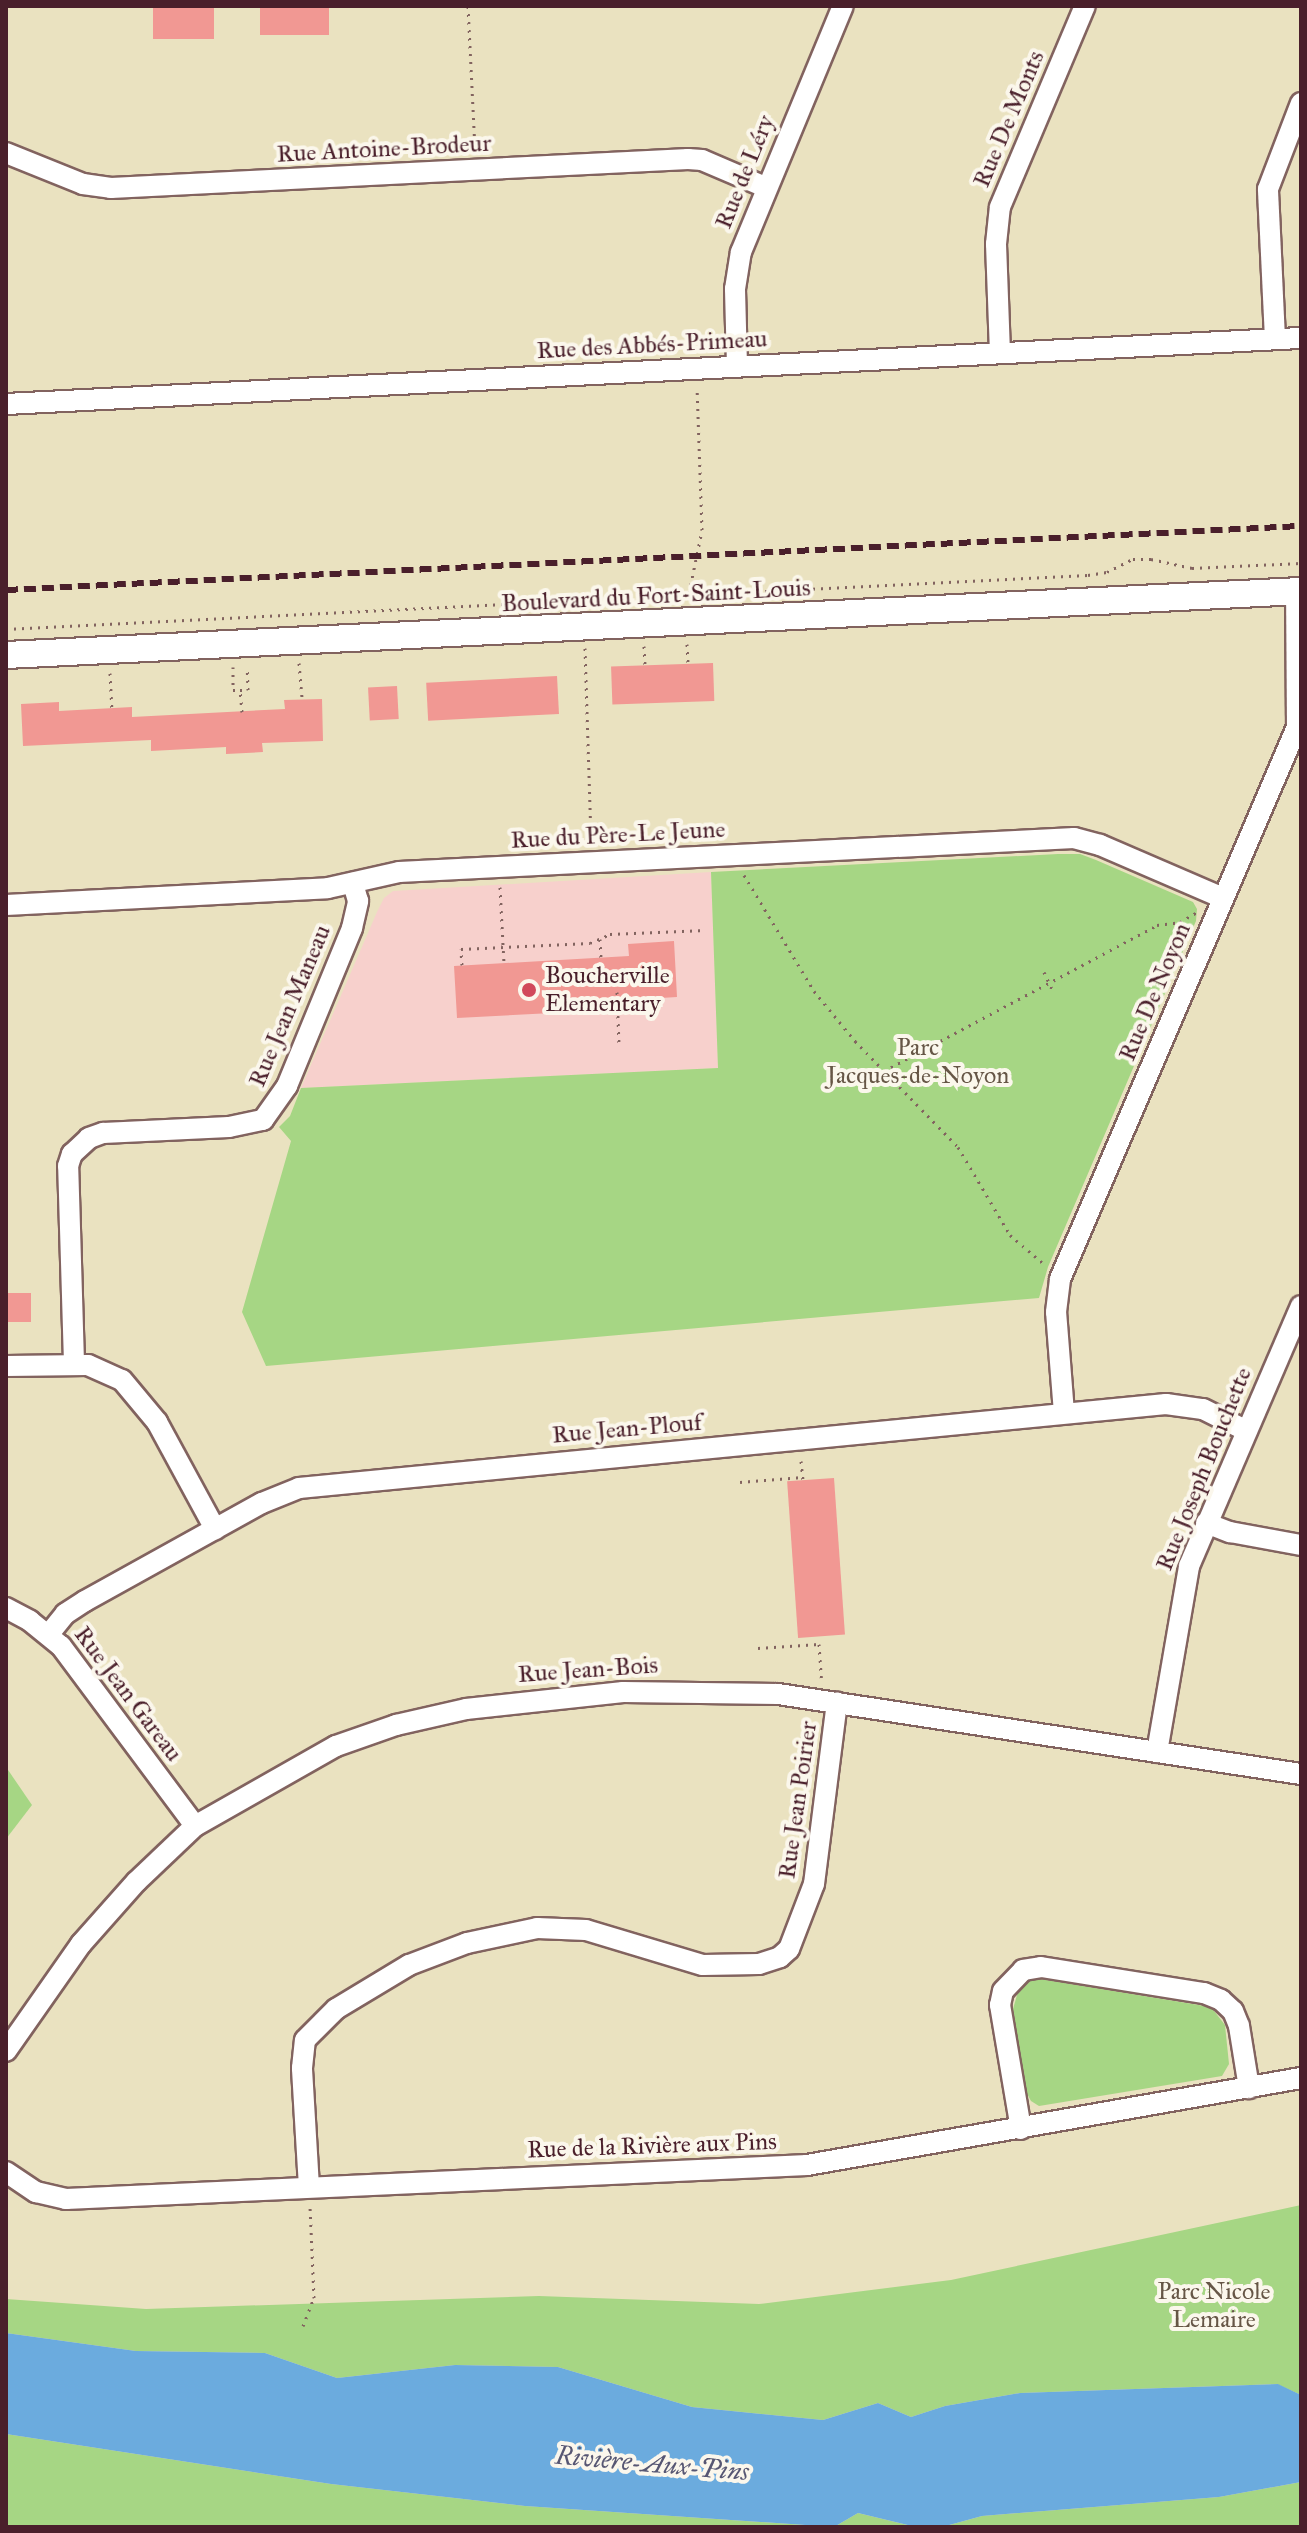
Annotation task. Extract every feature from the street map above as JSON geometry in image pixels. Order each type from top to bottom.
[{"type":"street","name":"Rue de Léry","points":[[737,366],[737,270],[765,187],[843,6]]},
{"type":"street","name":"Rue De Monts","points":[[1000,353],[996,244],[1000,207],[1085,6]]},
{"type":"street","points":[[1275,339],[1268,189],[1301,103]]},
{"type":"street","name":"Rue Antoine-Brodeur","points":[[6,153],[83,184],[111,188],[688,159],[702,160],[765,187]]},
{"type":"street","name":"Rue des Abbés-Primeau","points":[[6,404],[1301,338]]},
{"type":"street","name":"Boulevard du Fort-Saint-Louis","points":[[6,655],[1299,591]]},
{"type":"street","name":"Rue De Noyon","points":[[1064,1413],[1056,1312],[1060,1279],[1297,727],[1299,591]]},
{"type":"street","name":"Rue du Père-Le Jeune","points":[[6,905],[328,888],[399,872],[1074,838],[1100,845],[1223,898]]},
{"type":"street","name":"Rue Jean Maneau","points":[[74,1363],[68,1166],[72,1154],[89,1138],[103,1133],[241,1126],[263,1120],[287,1086],[352,928],[358,901],[353,883]]},
{"type":"street","name":"Rue Joseph Bouchette","points":[[1157,1752],[1184,1583],[1245,1430],[1301,1306]]},
{"type":"street","points":[[6,1366],[74,1363],[112,1373],[132,1389],[157,1422],[215,1529]]},
{"type":"street","name":"Rue Jean-Plouf","points":[[49,1634],[65,1614],[85,1601],[285,1493],[316,1485],[1064,1413],[1187,1404],[1245,1430]]},
{"type":"street","points":[[1206,1523],[1245,1536],[1301,1545]]},
{"type":"street","name":"Rue Jean Gareau","points":[[6,1608],[49,1634],[195,1826]]},
{"type":"street","name":"Rue Jean-Bois","points":[[6,2051],[81,1944],[137,1881],[195,1826],[336,1746],[396,1725],[466,1709],[578,1695],[656,1691],[756,1693],[837,1702],[1301,1774]]},
{"type":"street","name":"Rue Jean Poirier","points":[[310,2193],[302,2068],[305,2040],[336,2009],[409,1965],[492,1936],[560,1928],[586,1930],[703,1965],[759,1964],[780,1957],[795,1936],[814,1884],[837,1702]]},
{"type":"street","points":[[1021,2129],[1000,2005],[1003,1991],[1023,1970],[1041,1967],[1204,1993],[1221,2000],[1233,2011],[1239,2026],[1249,2088]]},
{"type":"street","name":"Rue de la Rivière aux Pins","points":[[6,2172],[36,2192],[66,2199],[310,2193],[807,2165],[1301,2078]]},
{"type":"path","points":[[468,6],[475,157]]},
{"type":"path","points":[[689,595],[702,530],[697,383]]},
{"type":"path","name":"Boulevard du Fort-Saint-Louis","points":[[6,629],[1088,575],[1107,572],[1133,559],[1192,568],[1301,563]]},
{"type":"path","points":[[687,644],[688,664]]},
{"type":"path","points":[[644,646],[645,666]]},
{"type":"path","points":[[585,648],[591,848]]},
{"type":"path","points":[[299,663],[302,700]]},
{"type":"path","points":[[233,667],[233,690],[248,690],[247,666]]},
{"type":"path","points":[[110,673],[112,708]]},
{"type":"path","points":[[240,690],[242,712]]},
{"type":"path","points":[[740,868],[814,991],[884,1071],[958,1147],[1010,1235],[1051,1270]]},
{"type":"path","points":[[500,881],[504,963]]},
{"type":"path","points":[[884,1071],[1157,925],[1180,922],[1200,910]]},
{"type":"path","points":[[462,965],[461,949],[590,943],[610,934],[706,930]]},
{"type":"path","points":[[600,939],[601,958]]},
{"type":"path","points":[[1044,972],[1054,993]]},
{"type":"path","points":[[617,992],[619,1045]]},
{"type":"path","points":[[740,1482],[803,1479],[800,1452]]},
{"type":"path","points":[[819,1637],[822,1687]]},
{"type":"path","points":[[758,1648],[819,1644]]},
{"type":"path","points":[[303,2326],[314,2298],[310,2193]]},
{"type":"shaded area","name":"Boucherville Elementary","points":[[711,872],[718,1068],[301,1088],[377,912],[384,898],[393,891]]},
{"type":"green space","name":"Parc Jacques-de-Noyon","points":[[1080,854],[1096,860],[1193,902],[1197,909],[1196,921],[1048,1267],[1039,1298],[266,1366],[242,1312],[291,1141],[279,1127],[290,1116],[301,1088],[718,1068],[711,872]]},
{"type":"green space","points":[[6,1767],[32,1805],[6,1839]]},
{"type":"green space","points":[[1040,1979],[1211,2007],[1225,2025],[1229,2064],[1222,2076],[1039,2106],[1031,2101],[1025,2090],[1013,2009],[1019,1988],[1028,1981]]},
{"type":"green space","name":"Parc Nicole Lemaire","points":[[1301,2205],[1301,2395],[1277,2384],[1020,2393],[945,2406],[911,2417],[878,2403],[823,2420],[692,2407],[558,2367],[455,2365],[337,2378],[265,2353],[136,2351],[6,2333],[6,2299],[146,2309],[539,2296],[759,2304],[951,2280]]},
{"type":"green space","points":[[6,2434],[331,2484],[525,2506],[834,2527],[6,2527]]},
{"type":"green space","points":[[1301,2482],[1301,2527],[942,2527],[982,2516],[1219,2497]]},
{"type":"green space","points":[[858,2513],[916,2527],[834,2527]]},
{"type":"water","name":"Rivière-Aux-Pins","points":[[6,2333],[136,2351],[265,2353],[337,2378],[455,2365],[558,2367],[692,2407],[823,2420],[878,2403],[911,2417],[945,2406],[1020,2393],[1278,2384],[1301,2395],[1301,2482],[1219,2497],[982,2516],[942,2527],[916,2527],[858,2513],[834,2527],[525,2506],[331,2484],[6,2434]]},
{"type":"building","points":[[153,6],[214,6],[214,39],[153,39]]},
{"type":"building","points":[[260,6],[329,6],[329,35],[260,35]]},
{"type":"building","points":[[713,663],[714,701],[612,705],[611,667]]},
{"type":"building","points":[[557,676],[559,714],[428,721],[426,683]]},
{"type":"building","points":[[397,686],[399,719],[370,720],[368,688]]},
{"type":"building","points":[[322,699],[323,741],[262,743],[263,752],[226,754],[226,747],[151,751],[151,740],[23,746],[21,704],[59,702],[59,711],[132,707],[132,717],[285,709],[284,700]]},
{"type":"building","points":[[674,941],[677,997],[611,1001],[611,1010],[457,1018],[454,966],[629,956],[628,944]]},
{"type":"building","points":[[6,1293],[31,1293],[31,1322],[6,1322]]},
{"type":"building","points":[[834,1478],[845,1635],[798,1638],[787,1481]]},
{"type":"railway","points":[[6,590],[1301,526]]},
{"type":"place","name":"Boucherville Elementary","points":[[529,990]]}]
